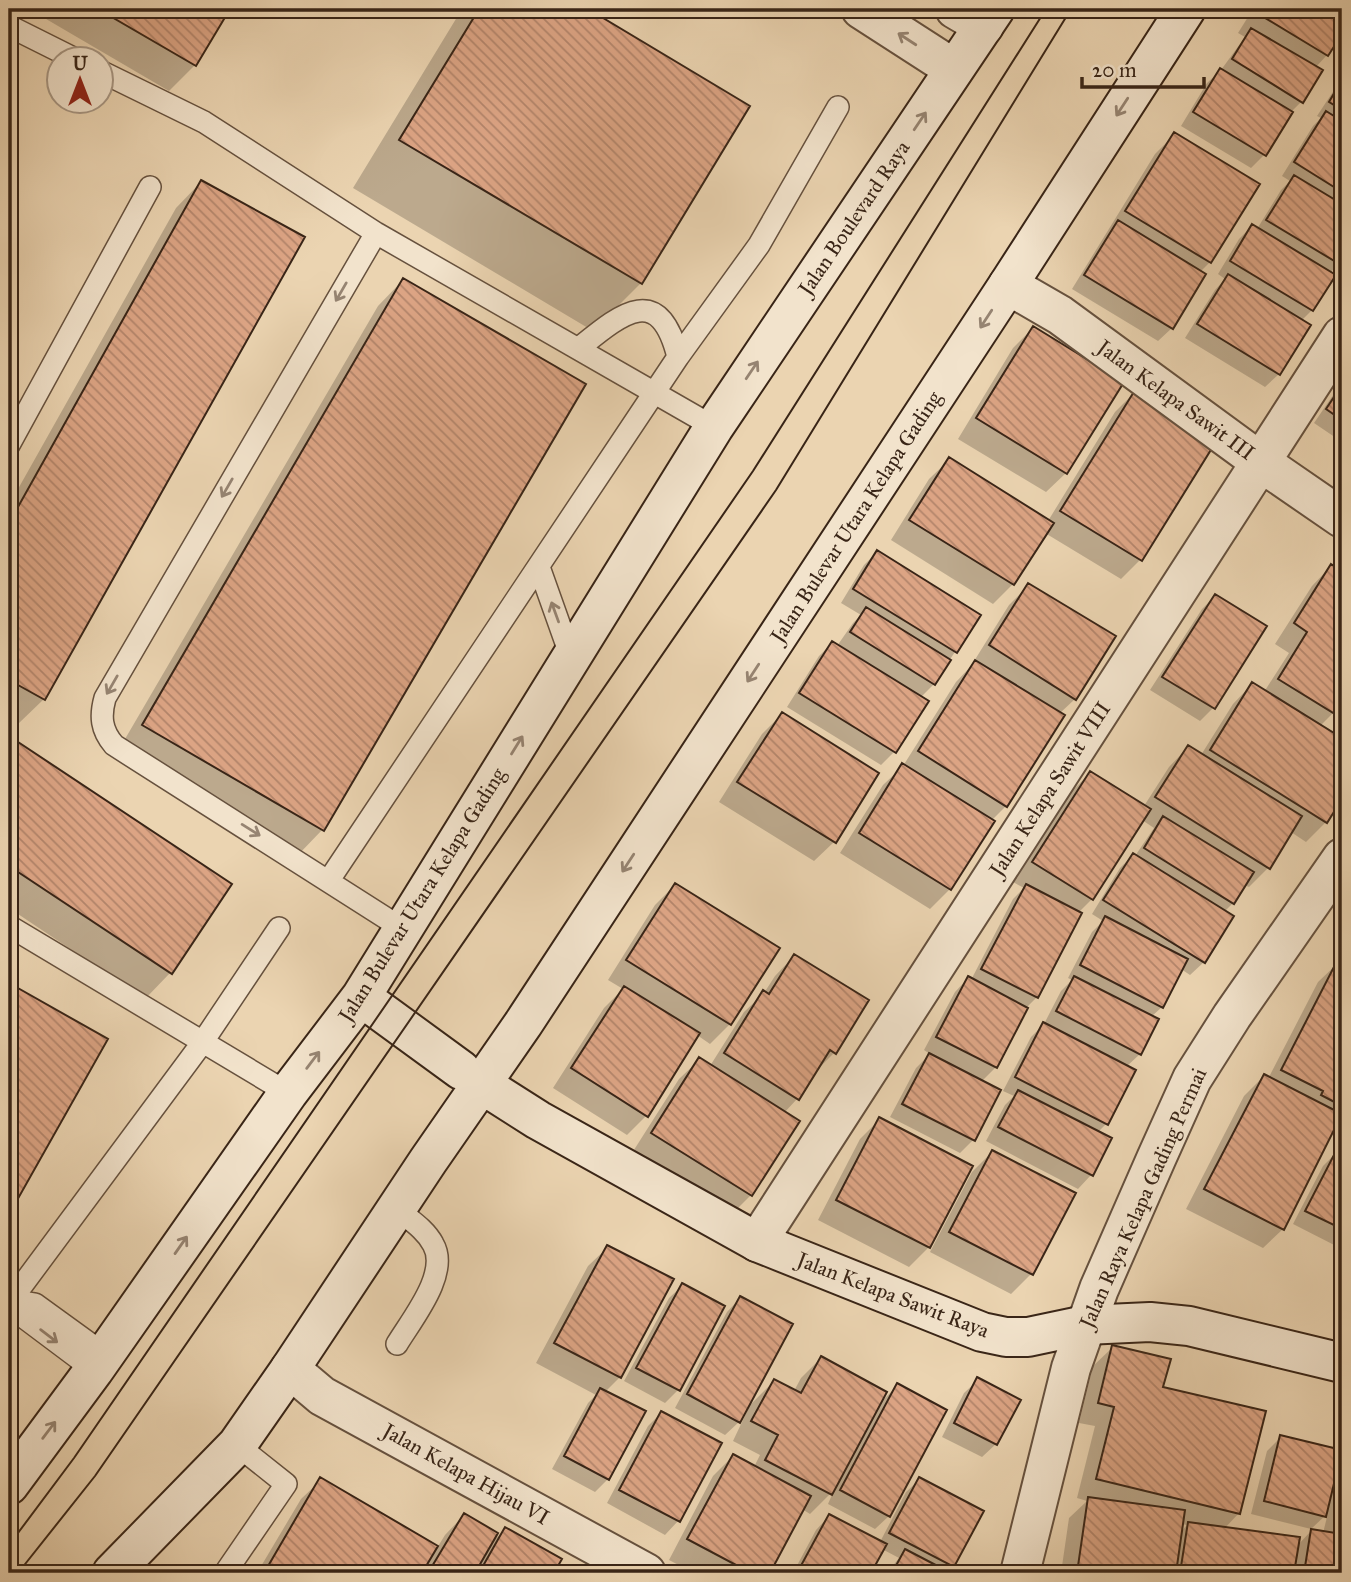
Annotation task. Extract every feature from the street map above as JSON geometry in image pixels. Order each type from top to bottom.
[{"type":"main road","points":[[860,9],[954,69]]},
{"type":"main road","name":"Jalan Bulevar Utara Kelapa Gading","points":[[112,1573],[237,1446],[290,1369],[428,1161],[472,1077],[523,1024],[1186,9]]},
{"type":"main road","name":"Jalan Boulevard Raya","points":[[714,427],[954,69],[978,15]]},
{"type":"main road","name":"Jalan Kelapa Sawit III","points":[[1008,285],[1060,315],[1262,463],[1342,518]]},
{"type":"main road","name":"Jalan Kelapa Sawit VIII","points":[[757,1242],[1342,336]]},
{"type":"main road","name":"Jalan Bulevar Utara Kelapa Gading","points":[[9,1485],[288,1093],[361,997],[714,427]]},
{"type":"main road","name":"Jalan Raya Kelapa Gading Permai","points":[[1020,1573],[1071,1368],[1085,1325],[1192,1079],[1232,1016],[1329,906],[1342,858]]},
{"type":"main road","name":"Jalan Kelapa Sawit Raya","points":[[361,997],[472,1077],[538,1120],[757,1242],[982,1332],[1028,1336],[1085,1325],[1150,1322],[1189,1326],[1342,1363]]},
{"type":"main road","name":"Jalan Kelapa Hijau VI","points":[[290,1369],[322,1396],[646,1573]]},
{"type":"lane","points":[[9,26],[49,46]]},
{"type":"lane","points":[[116,79],[204,122],[376,233],[714,427]]},
{"type":"lane","points":[[329,880],[656,393],[678,356],[759,245],[838,107]]},
{"type":"lane","points":[[9,445],[150,187]]},
{"type":"lane","points":[[376,233],[105,698],[101,712],[106,736],[114,745],[404,929]]},
{"type":"lane","points":[[579,348],[615,318],[639,310],[660,316],[672,332],[678,356]]},
{"type":"lane","points":[[539,567],[571,657]]},
{"type":"lane","points":[[9,926],[288,1093]]},
{"type":"lane","points":[[99,1362],[22,1316],[9,1301],[202,1043],[279,928]]},
{"type":"lane","points":[[397,1209],[421,1228],[435,1246],[438,1265],[431,1287],[397,1344]]},
{"type":"lane","points":[[225,1573],[286,1484],[237,1446]]},
{"type":"building","points":[[98,9],[230,9],[196,66]]},
{"type":"building","points":[[479,9],[588,9],[750,106],[642,284],[399,140]]},
{"type":"building","points":[[1259,9],[1342,9],[1342,34],[1328,56],[1257,13]]},
{"type":"building","points":[[1251,28],[1323,70],[1303,103],[1232,59]]},
{"type":"building","points":[[1220,68],[1293,112],[1266,156],[1193,112]]},
{"type":"building","points":[[1342,80],[1342,110],[1329,102]]},
{"type":"building","points":[[1326,111],[1342,121],[1342,192],[1294,162]]},
{"type":"building","points":[[1174,132],[1260,184],[1211,263],[1125,211]]},
{"type":"building","points":[[1294,175],[1342,204],[1341,265],[1266,220]]},
{"type":"building","points":[[201,180],[305,237],[45,700],[9,680],[9,523]]},
{"type":"building","points":[[1118,220],[1206,274],[1173,329],[1084,275]]},
{"type":"building","points":[[1252,224],[1336,275],[1313,311],[1230,261]]},
{"type":"building","points":[[1228,274],[1311,325],[1280,375],[1197,324]]},
{"type":"building","points":[[403,278],[586,384],[324,831],[142,725]]},
{"type":"building","points":[[1033,326],[1124,382],[1067,474],[976,418]]},
{"type":"building","points":[[1342,385],[1342,420],[1326,409]]},
{"type":"building","points":[[1135,390],[1217,440],[1142,561],[1060,511]]},
{"type":"building","points":[[949,457],[1054,523],[1014,585],[909,520]]},
{"type":"building","points":[[877,550],[981,615],[957,653],[853,589]]},
{"type":"building","points":[[1331,564],[1342,571],[1342,702],[1335,714],[1278,679],[1307,632],[1294,623]]},
{"type":"building","points":[[1028,583],[1116,636],[1076,700],[989,645]]},
{"type":"building","points":[[1215,594],[1267,626],[1215,709],[1162,677]]},
{"type":"building","points":[[866,607],[951,660],[935,685],[850,632]]},
{"type":"building","points":[[832,641],[929,701],[896,753],[799,693]]},
{"type":"building","points":[[975,660],[1065,715],[1007,807],[918,751]]},
{"type":"building","points":[[1252,682],[1342,738],[1342,799],[1327,823],[1210,750]]},
{"type":"building","points":[[782,712],[879,773],[836,843],[737,782]]},
{"type":"building","points":[[9,736],[232,884],[172,974],[9,866]]},
{"type":"building","points":[[1188,745],[1302,816],[1270,869],[1155,797]]},
{"type":"building","points":[[902,763],[995,821],[951,890],[859,833]]},
{"type":"building","points":[[1090,771],[1151,809],[1093,900],[1032,862]]},
{"type":"building","points":[[1163,816],[1254,872],[1234,904],[1144,848]]},
{"type":"building","points":[[1133,853],[1234,916],[1205,963],[1103,900]]},
{"type":"building","points":[[675,883],[780,948],[731,1025],[626,960]]},
{"type":"building","points":[[1026,884],[1082,913],[1038,998],[981,969]]},
{"type":"building","points":[[1105,916],[1188,959],[1163,1008],[1080,965]]},
{"type":"building","points":[[794,954],[869,1000],[836,1054],[830,1050],[799,1100],[724,1053],[763,990],[769,994]]},
{"type":"building","points":[[1337,961],[1342,963],[1342,1106],[1321,1095],[1323,1091],[1281,1070]]},
{"type":"building","points":[[968,976],[1028,1008],[997,1068],[936,1037]]},
{"type":"building","points":[[1074,976],[1159,1019],[1141,1055],[1056,1011]]},
{"type":"building","points":[[9,983],[108,1039],[11,1211],[9,1210]]},
{"type":"building","points":[[624,986],[700,1033],[648,1117],[571,1068]]},
{"type":"building","points":[[1043,1022],[1136,1070],[1108,1125],[1015,1077]]},
{"type":"building","points":[[929,1053],[1001,1090],[975,1141],[902,1104]]},
{"type":"building","points":[[699,1057],[800,1121],[752,1196],[651,1133]]},
{"type":"building","points":[[1264,1074],[1342,1114],[1284,1230],[1204,1189]]},
{"type":"building","points":[[1018,1090],[1112,1138],[1093,1176],[998,1127]]},
{"type":"building","points":[[879,1117],[973,1166],[930,1248],[836,1200]]},
{"type":"building","points":[[992,1150],[1076,1193],[1033,1275],[949,1232]]},
{"type":"building","points":[[1336,1151],[1342,1154],[1342,1229],[1305,1211]]},
{"type":"building","points":[[607,1245],[674,1279],[621,1378],[554,1343]]},
{"type":"building","points":[[682,1283],[725,1306],[680,1391],[636,1368]]},
{"type":"building","points":[[740,1296],[793,1324],[740,1423],[687,1394]]},
{"type":"building","points":[[1112,1345],[1171,1359],[1163,1387],[1266,1411],[1240,1514],[1096,1479],[1114,1407],[1098,1403]]},
{"type":"building","points":[[821,1356],[887,1392],[832,1495],[765,1460],[778,1435],[751,1421],[774,1379],[801,1393]]},
{"type":"building","points":[[977,1377],[1021,1400],[997,1445],[954,1423]]},
{"type":"building","points":[[897,1383],[947,1410],[890,1517],[840,1490]]},
{"type":"building","points":[[600,1388],[646,1411],[609,1480],[564,1456]]},
{"type":"building","points":[[661,1411],[722,1443],[680,1522],[619,1490]]},
{"type":"building","points":[[1280,1435],[1342,1450],[1326,1517],[1264,1501]]},
{"type":"building","points":[[733,1454],[811,1496],[770,1573],[751,1573],[687,1539]]},
{"type":"building","points":[[320,1477],[438,1546],[422,1573],[264,1573]]},
{"type":"building","points":[[919,1477],[984,1511],[954,1567],[889,1533]]},
{"type":"building","points":[[1342,1491],[1342,1522],[1335,1520]]},
{"type":"building","points":[[1088,1497],[1185,1510],[1176,1573],[1077,1573]]},
{"type":"building","points":[[464,1513],[498,1533],[475,1573],[428,1573]]},
{"type":"building","points":[[829,1514],[887,1544],[871,1573],[797,1573]]},
{"type":"building","points":[[1188,1522],[1300,1537],[1294,1573],[1180,1573]]},
{"type":"building","points":[[505,1527],[562,1559],[554,1573],[479,1573]]},
{"type":"building","points":[[1311,1529],[1342,1534],[1342,1573],[1304,1573]]},
{"type":"building","points":[[905,1549],[951,1573],[892,1573]]},
{"type":"tram line","points":[[9,1545],[74,1458],[753,471],[1046,9]]},
{"type":"tram line","points":[[18,1573],[95,1476],[776,490],[1071,9]]}]
